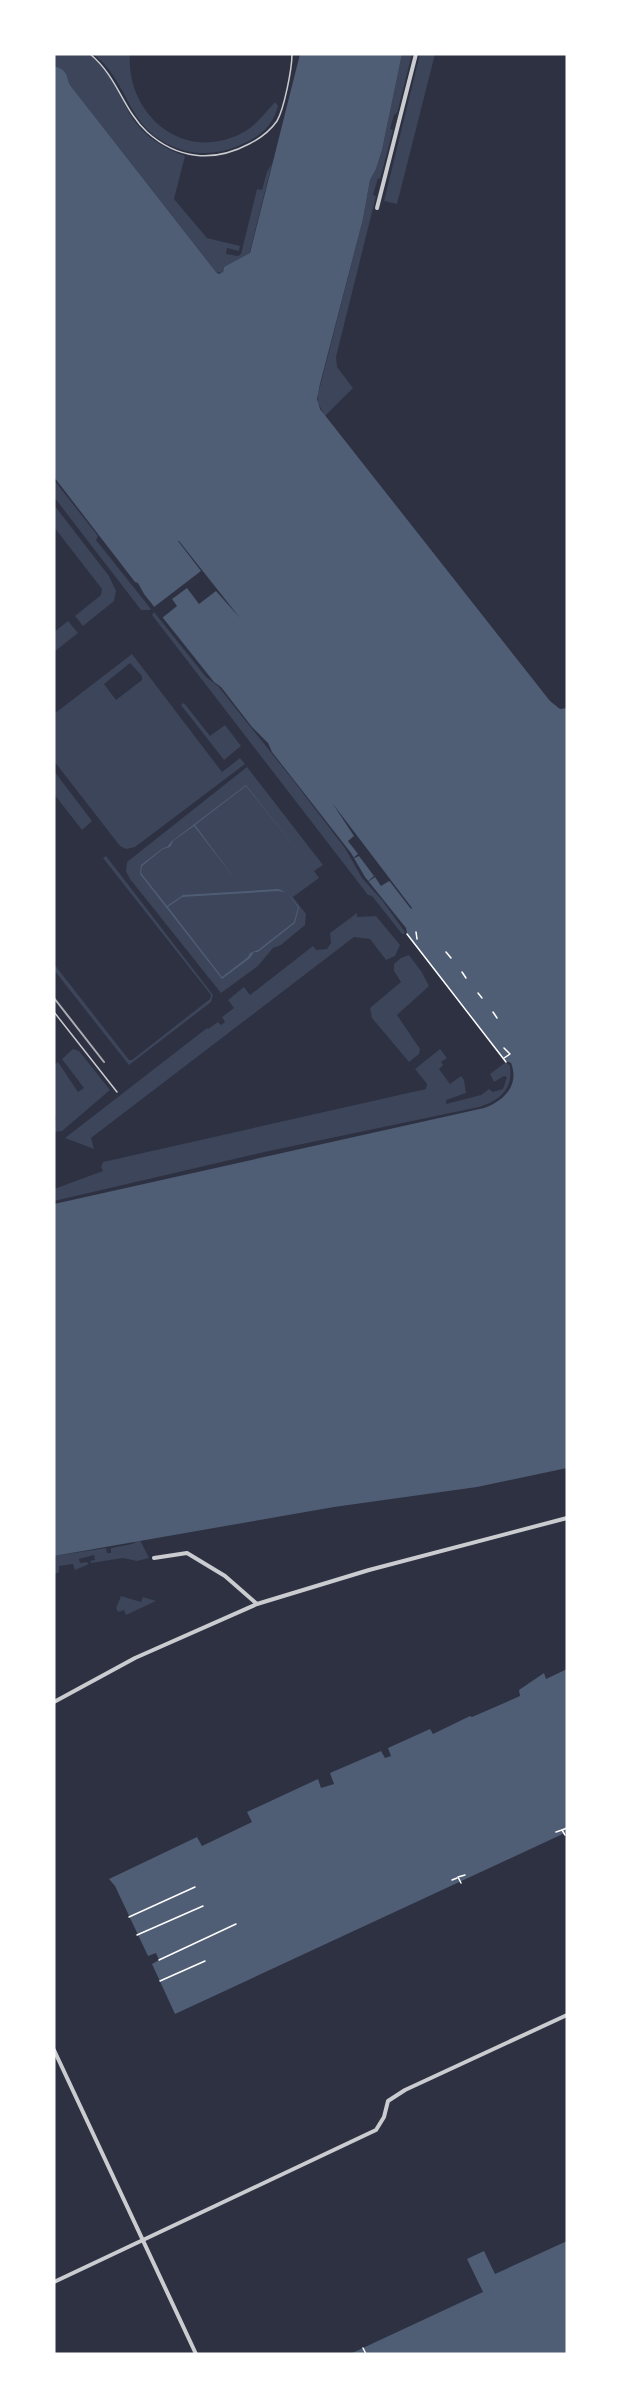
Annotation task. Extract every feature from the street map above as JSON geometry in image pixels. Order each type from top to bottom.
[{"type":"street","points":[[377,208],[416,54]]},
{"type":"street","points":[[54,1702],[135,1658],[257,1604],[369,1570],[567,1518]]},
{"type":"street","points":[[153,1558],[187,1553],[225,1576],[257,1604]]},
{"type":"street","points":[[54,2282],[375,2130],[384,2117],[388,2101],[405,2090],[567,2015]]},
{"type":"street","points":[[54,2050],[196,2354]]},
{"type":"lane","points":[[90,54],[109,74],[135,118],[148,134],[176,150],[206,157],[233,151],[253,142],[270,129],[278,118],[292,54]]},
{"type":"lane","points":[[54,1012],[117,1092]]},
{"type":"path","points":[[416,932],[417,939]]},
{"type":"path","points":[[407,934],[506,1062]]},
{"type":"path","points":[[446,952],[451,958]]},
{"type":"path","points":[[462,972],[466,978]]},
{"type":"path","points":[[478,993],[482,998]]},
{"type":"path","points":[[493,1012],[497,1018]]},
{"type":"path","points":[[503,1059],[510,1053],[504,1048]]},
{"type":"path","points":[[556,1832],[567,1828]]},
{"type":"path","points":[[562,1830],[565,1835]]},
{"type":"path","points":[[452,1880],[465,1875]]},
{"type":"path","points":[[458,1877],[461,1883]]},
{"type":"path","points":[[129,1917],[195,1887]]},
{"type":"path","points":[[137,1935],[203,1906]]},
{"type":"path","points":[[159,1960],[236,1924]]},
{"type":"path","points":[[160,1981],[205,1961]]},
{"type":"path","points":[[363,2348],[366,2354]]},
{"type":"shaded area","points":[[83,53],[95,59],[108,75],[140,128],[158,143],[185,156],[174,199],[207,238],[240,246],[239,251],[227,248],[226,254],[238,256],[241,254],[257,189],[262,190],[272,163],[249,255],[224,267],[222,273],[216,272],[70,85],[64,71],[54,66],[54,54]]},
{"type":"shaded area","points":[[93,54],[130,54],[131,75],[146,111],[159,125],[175,135],[193,141],[212,142],[240,134],[252,127],[275,102],[278,106],[276,113],[264,131],[245,143],[224,151],[210,153],[182,150],[157,138],[146,128],[137,117],[113,75]]},
{"type":"shaded area","points":[[300,54],[402,54],[382,150],[370,180],[363,219],[320,384],[317,399],[320,409],[550,701],[560,709],[567,708],[567,1468],[477,1487],[334,1507],[54,1556],[54,1204],[484,1108],[498,1101],[508,1092],[513,1079],[511,1063],[504,1060],[407,934],[406,928],[365,877],[351,853],[272,752],[268,743],[252,727],[221,687],[214,682],[54,477],[54,66],[64,71],[70,85],[219,274],[223,272],[224,267],[250,253]]},
{"type":"shaded area","points":[[402,54],[412,54],[397,113],[394,115],[390,129],[393,130],[380,179],[378,178],[373,195],[376,196],[336,357],[337,367],[353,388],[325,416],[318,403],[318,394],[363,219],[370,180],[382,150]]},
{"type":"shaded area","points":[[420,54],[435,54],[397,204],[384,201]]},
{"type":"shaded area","points":[[54,480],[98,536],[96,540],[151,609],[141,610],[54,497]]},
{"type":"shaded area","points":[[54,505],[109,576],[116,591],[114,601],[83,626],[75,616],[101,595],[102,589],[54,527]]},
{"type":"shaded area","points":[[154,612],[206,677],[218,686],[293,780],[345,848],[362,878],[382,900],[405,932],[404,934],[372,896],[368,895],[152,615]]},
{"type":"shaded area","points":[[68,621],[78,633],[54,652],[54,632]]},
{"type":"shaded area","points":[[132,654],[222,772],[240,758],[245,764],[135,847],[126,849],[120,846],[54,761],[54,714]],"holes":[[[130,663],[142,676],[142,680],[116,700],[104,684]]]},
{"type":"shaded area","points":[[184,703],[210,736],[225,725],[241,746],[224,760],[181,705]]},
{"type":"shaded area","points":[[247,767],[323,865],[314,871],[319,878],[293,897],[306,914],[305,925],[281,945],[273,948],[258,966],[221,993],[130,879],[126,871],[127,862]]},
{"type":"shaded area","points":[[54,771],[92,821],[82,830],[54,794]]},
{"type":"shaded area","points":[[246,785],[314,872],[246,786],[195,825],[238,883],[194,826],[142,866],[141,873],[167,906],[183,895],[278,889],[286,892],[299,907],[295,923],[258,952],[254,952],[250,958],[222,979],[140,874],[141,865]],"holes":[[[278,891],[286,892],[298,907],[294,922],[258,950],[250,953],[222,977],[168,907],[182,897]]]},
{"type":"shaded area","points":[[106,856],[213,995],[211,1002],[129,1065],[54,970],[54,964],[129,1060],[132,1060],[210,999],[211,995],[103,858]]},
{"type":"shaded area","points":[[357,913],[357,917],[376,916],[400,945],[395,956],[386,960],[370,939],[354,937],[91,1138],[94,1149],[65,1138],[207,1028],[218,1022],[221,1025],[225,1022],[222,1017],[234,1008],[228,1000],[244,987],[250,995],[313,946],[316,950],[327,949],[331,943],[330,933]]},
{"type":"shaded area","points":[[409,955],[429,986],[397,1015],[420,1049],[419,1054],[409,1062],[372,1018],[370,1008],[401,982],[394,971],[394,964]]},
{"type":"shaded area","points":[[73,1049],[79,1051],[110,1090],[62,1131],[54,1132],[56,1116],[54,1117],[54,1065],[58,1062],[78,1092],[84,1088],[62,1059]]},
{"type":"shaded area","points":[[440,1049],[447,1058],[441,1062],[443,1065],[439,1069],[450,1084],[461,1076],[466,1093],[446,1100],[446,1104],[481,1095],[489,1089],[493,1092],[503,1089],[507,1077],[504,1076],[494,1082],[490,1074],[506,1062],[510,1066],[510,1074],[504,1093],[479,1107],[269,1151],[54,1201],[54,1189],[103,1171],[101,1167],[103,1162],[426,1089],[427,1084],[415,1069]]},
{"type":"shaded area","points":[[140,1540],[149,1558],[137,1561],[123,1558],[91,1563],[90,1561],[95,1560],[94,1555],[79,1559],[80,1563],[89,1564],[75,1570],[73,1564],[59,1566],[59,1572],[54,1575],[54,1556],[106,1548],[107,1553],[111,1553],[111,1548]]},
{"type":"shaded area","points":[[121,1596],[141,1602],[143,1597],[156,1601],[126,1615],[124,1610],[118,1612],[116,1608]]},
{"type":"shaded area","points":[[567,1669],[567,1832],[175,2014],[152,1964],[159,1960],[156,1953],[148,1956],[115,1886],[109,1879],[197,1837],[202,1846],[252,1822],[247,1812],[318,1779],[321,1788],[334,1784],[330,1773],[381,1751],[385,1758],[391,1756],[388,1748],[430,1729],[433,1734],[520,1696],[519,1690],[544,1673],[546,1679]]},
{"type":"shaded area","points":[[567,2241],[567,2354],[350,2354],[483,2292],[467,2259],[484,2251],[495,2274]]},
{"type":"pier","points":[[178,541],[240,618],[216,591],[199,604],[187,588],[172,599],[177,606],[162,618],[154,607],[201,571]]},
{"type":"pier","points":[[333,804],[411,909],[389,881],[381,886],[375,877],[366,883],[374,876],[359,856],[352,859],[358,854],[348,841],[354,836]]},
{"type":"railway","points":[[54,998],[104,1062]]}]
